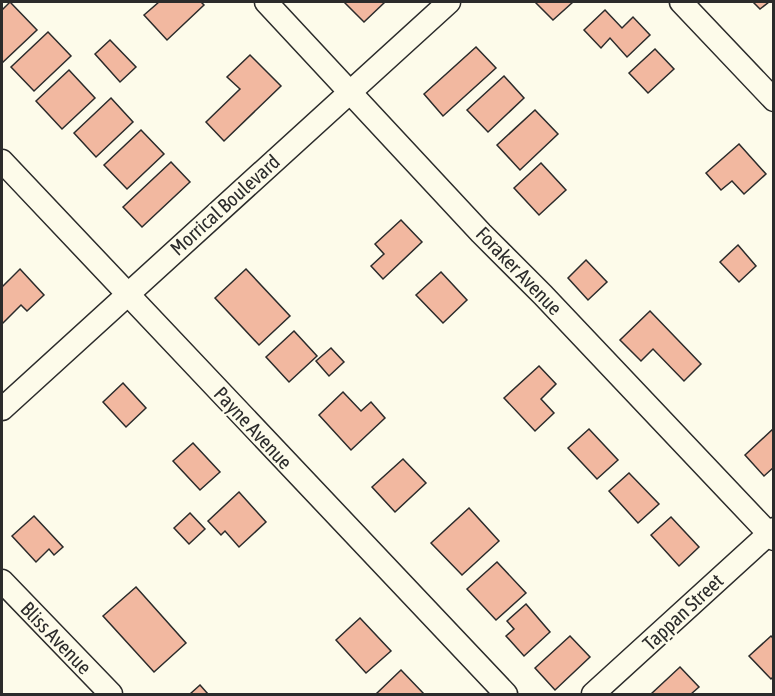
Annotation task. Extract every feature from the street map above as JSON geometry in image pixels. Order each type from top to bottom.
[{"type":"street","name":"Foraker Avenue","points":[[266,2],[481,233],[772,534]]},
{"type":"street","name":"Morrical Boulevard","points":[[2,410],[449,2]]},
{"type":"street","points":[[681,2],[774,100]]},
{"type":"street","name":"Payne Avenue","points":[[2,161],[506,694]]},
{"type":"street","name":"Tappan Street","points":[[593,694],[772,534]]},
{"type":"street","name":"Bliss Avenue","points":[[2,581],[111,694]]},
{"type":"building","points":[[10,2],[37,30],[2,63],[2,10]]},
{"type":"building","points":[[159,2],[201,2],[204,5],[167,40],[144,15]]},
{"type":"building","points":[[344,2],[385,2],[364,22]]},
{"type":"building","points":[[535,2],[573,2],[553,20]]},
{"type":"building","points":[[753,2],[769,2],[760,9]]},
{"type":"building","points":[[605,10],[622,28],[633,17],[650,35],[627,57],[610,38],[601,48],[584,30]]},
{"type":"building","points":[[48,32],[71,56],[34,91],[11,67]]},
{"type":"building","points":[[110,40],[136,67],[120,82],[95,54]]},
{"type":"building","points":[[476,47],[496,68],[443,116],[424,94]]},
{"type":"building","points":[[655,49],[674,69],[648,93],[629,73]]},
{"type":"building","points":[[250,55],[281,86],[224,141],[206,122],[240,89],[227,77]]},
{"type":"building","points":[[69,70],[95,98],[62,129],[36,101]]},
{"type":"building","points":[[504,76],[524,98],[488,132],[467,110]]},
{"type":"building","points":[[111,98],[133,122],[96,157],[74,133]]},
{"type":"building","points":[[535,110],[558,134],[520,170],[497,145]]},
{"type":"building","points":[[141,130],[164,154],[127,189],[104,165]]},
{"type":"building","points":[[739,144],[766,174],[744,194],[732,181],[721,190],[706,173]]},
{"type":"building","points":[[171,162],[190,182],[142,227],[123,207]]},
{"type":"building","points":[[541,163],[566,190],[539,215],[514,188]]},
{"type":"building","points":[[401,220],[422,242],[383,279],[371,266],[384,254],[375,244]]},
{"type":"building","points":[[738,245],[756,266],[739,282],[720,262]]},
{"type":"building","points":[[586,260],[607,282],[588,300],[568,278]]},
{"type":"building","points":[[20,269],[44,295],[27,311],[21,305],[2,324],[2,287]]},
{"type":"building","points":[[246,269],[290,316],[259,345],[215,298]]},
{"type":"building","points":[[441,272],[467,300],[443,323],[416,295]]},
{"type":"building","points":[[650,311],[701,364],[684,381],[653,349],[641,361],[620,340]]},
{"type":"building","points":[[294,331],[317,356],[289,382],[266,357]]},
{"type":"building","points":[[331,348],[344,362],[329,376],[316,361]]},
{"type":"building","points":[[539,366],[556,384],[541,399],[554,413],[535,431],[504,398]]},
{"type":"building","points":[[123,383],[146,408],[126,427],[103,402]]},
{"type":"building","points":[[343,392],[361,411],[371,402],[385,418],[351,450],[319,415]]},
{"type":"building","points":[[774,428],[774,467],[764,476],[745,455]]},
{"type":"building","points":[[589,429],[618,460],[597,479],[568,448]]},
{"type":"building","points":[[193,443],[220,472],[200,490],[173,461]]},
{"type":"building","points":[[403,459],[426,483],[395,512],[372,487]]},
{"type":"building","points":[[629,473],[659,504],[638,523],[609,491]]},
{"type":"building","points":[[239,492],[266,522],[239,547],[225,531],[221,535],[208,521]]},
{"type":"building","points":[[469,508],[499,541],[462,575],[431,543]]},
{"type":"building","points":[[190,513],[205,529],[189,544],[174,528]]},
{"type":"building","points":[[34,516],[63,547],[54,555],[49,549],[36,562],[12,536]]},
{"type":"building","points":[[671,517],[699,547],[679,566],[651,535]]},
{"type":"building","points":[[497,562],[526,593],[496,620],[467,589]]},
{"type":"building","points":[[136,587],[186,643],[154,672],[103,616]]},
{"type":"building","points":[[526,604],[550,632],[524,656],[506,636],[514,629],[507,621]]},
{"type":"building","points":[[360,618],[391,651],[366,673],[336,640]]},
{"type":"building","points":[[570,636],[590,657],[555,690],[535,668]]},
{"type":"building","points":[[771,636],[774,639],[774,676],[771,679],[749,656]]},
{"type":"building","points":[[680,667],[699,687],[691,694],[651,694]]},
{"type":"building","points":[[401,670],[424,694],[376,694]]},
{"type":"building","points":[[200,685],[208,694],[190,694]]}]
